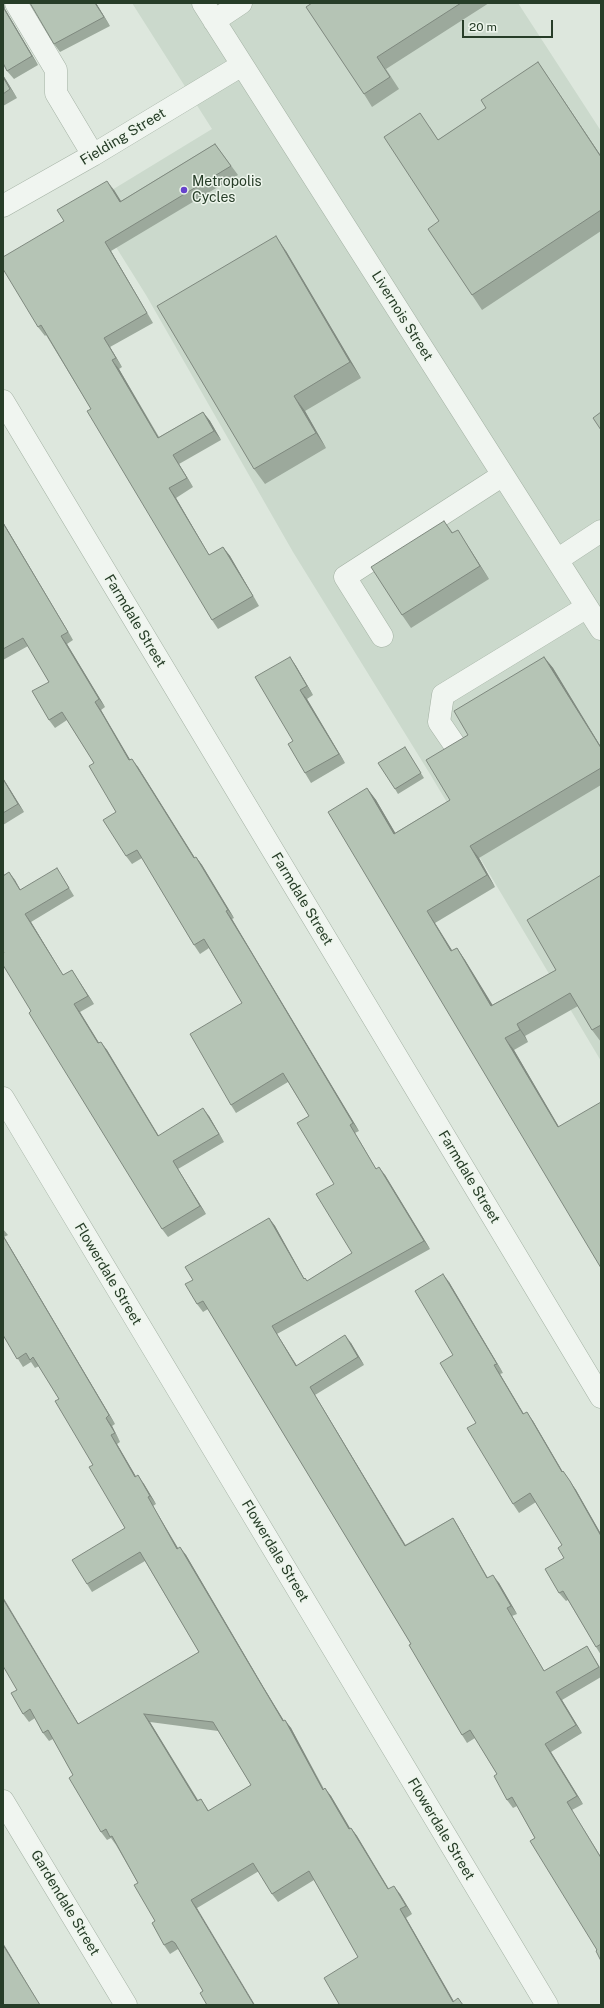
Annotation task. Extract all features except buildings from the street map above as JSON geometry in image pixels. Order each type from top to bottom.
[{"type":"street","points":[[16,3],[56,70],[56,93],[93,155]]},
{"type":"street","points":[[208,12],[241,3]]},
{"type":"street","name":"Livernois Street","points":[[208,12],[600,626]]},
{"type":"street","name":"Fielding Street","points":[[3,206],[93,155],[242,65]]},
{"type":"street","name":"Farmdale Street","points":[[3,401],[601,1397]]},
{"type":"street","points":[[382,636],[345,577],[503,475]]},
{"type":"street","points":[[557,560],[601,531]]},
{"type":"street","points":[[454,744],[439,722],[444,695],[587,606]]},
{"type":"street","name":"Flowerdale Street","points":[[3,1098],[547,2005]]},
{"type":"street","name":"Gardendale Street","points":[[3,1801],[126,2005]]},
{"type":"shaded area","points":[[132,3],[518,3],[601,131],[601,1061],[430,774],[293,552],[146,295],[89,204],[212,129]]},
{"type":"place","name":"Metropolis Cycles","points":[[184,190]]}]
